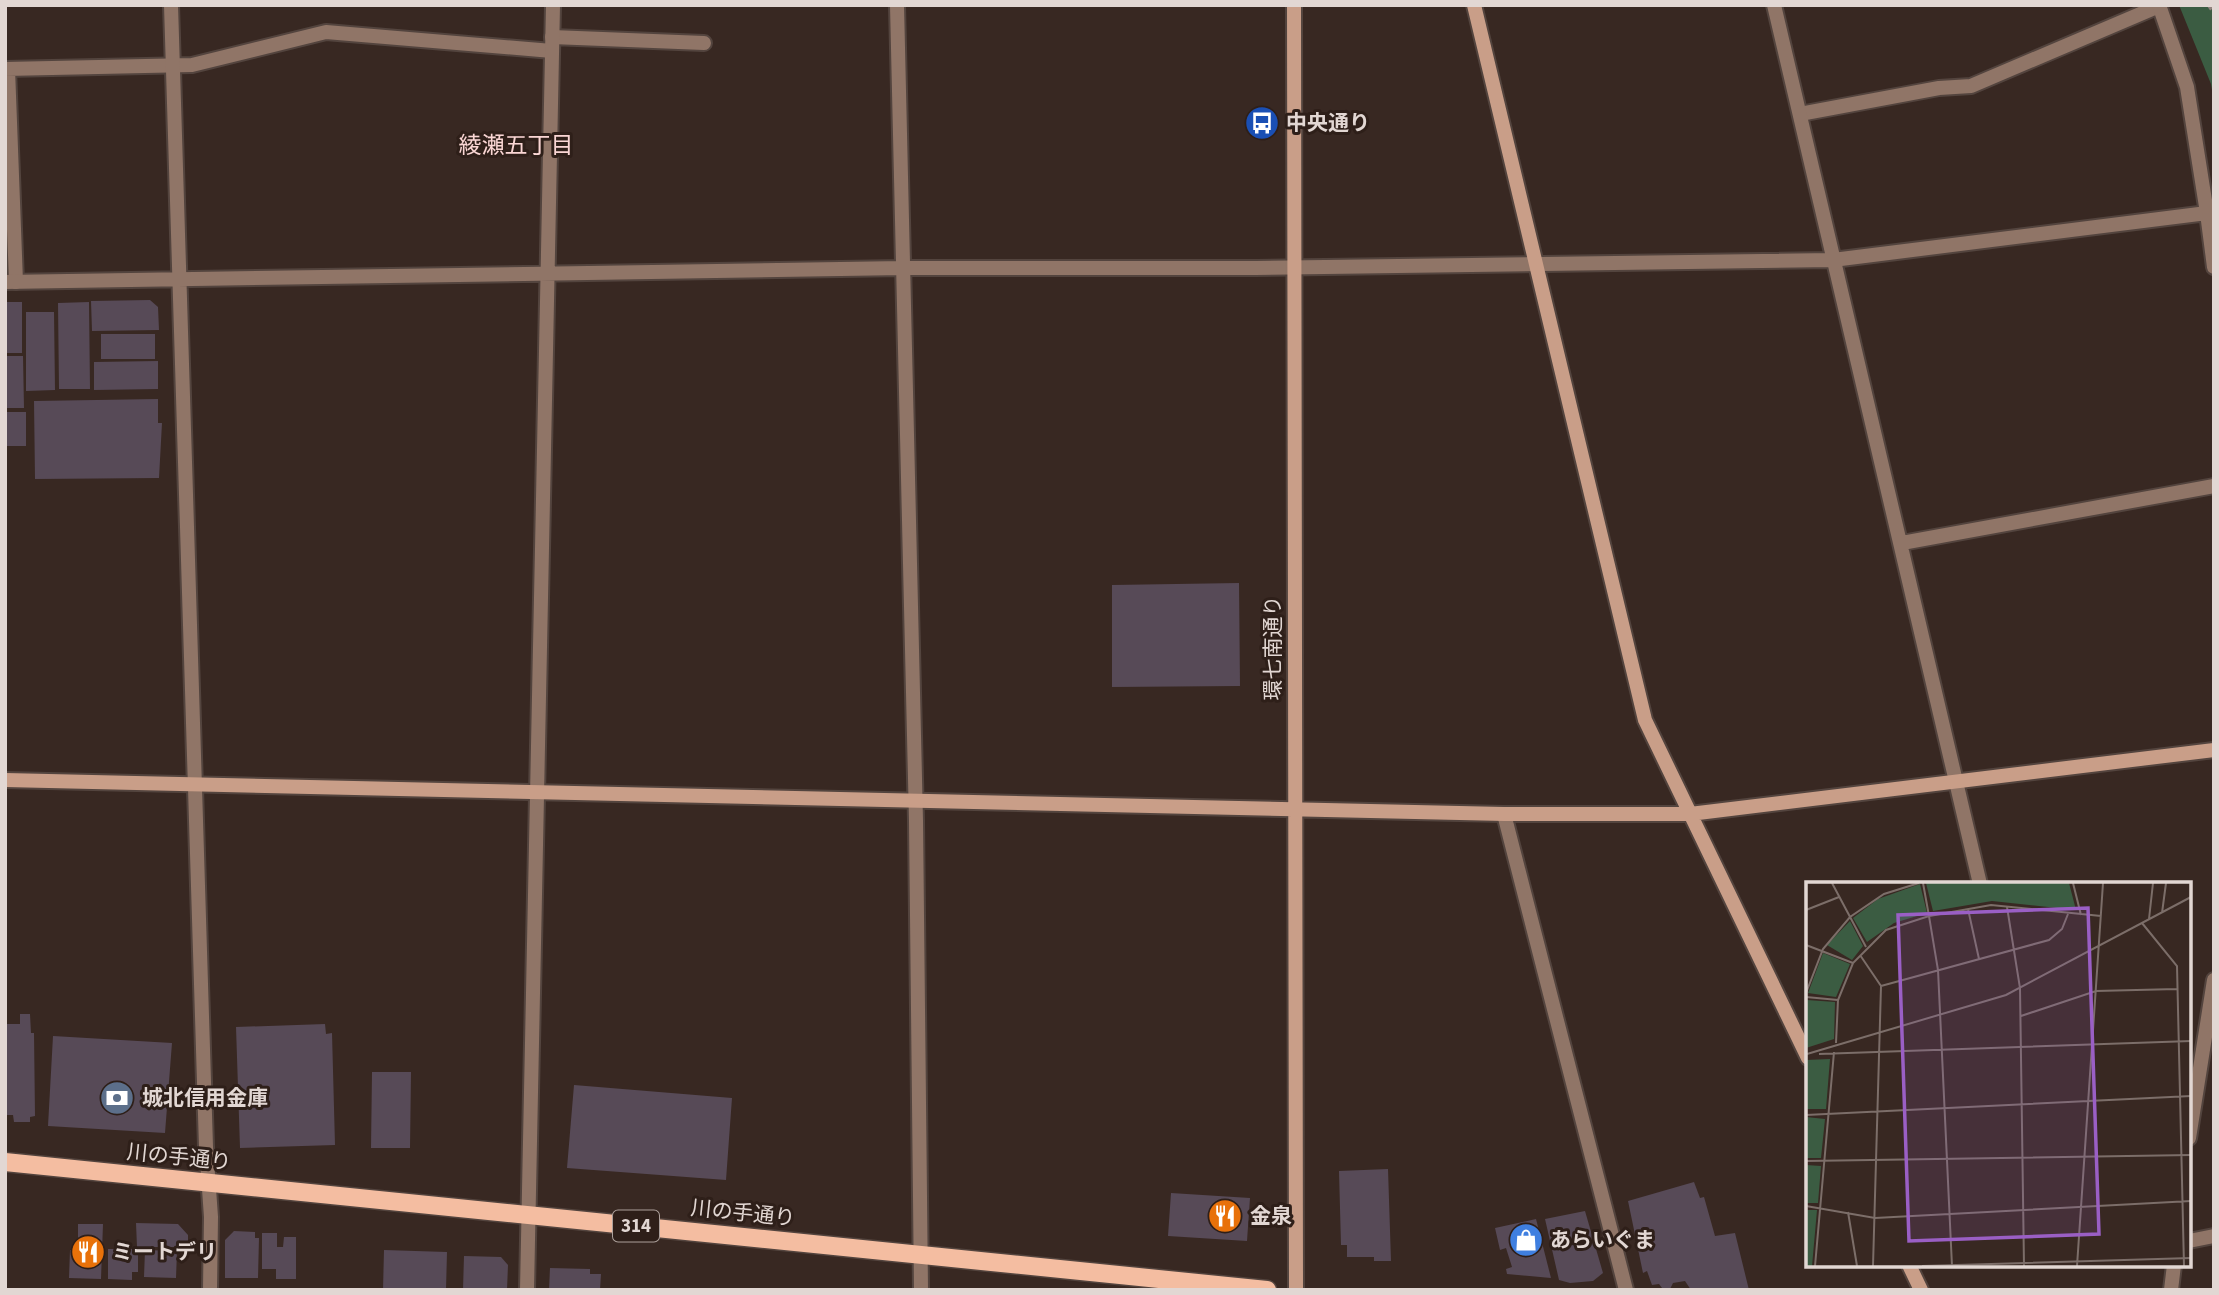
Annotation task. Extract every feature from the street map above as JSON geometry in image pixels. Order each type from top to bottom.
[{"type":"main road","name":"川の手通り","points":[[5,1162],[1268,1290]]},
{"type":"street","points":[[171,5],[209,1183],[210,1290]]},
{"type":"street","points":[[527,1290],[553,5]]},
{"type":"street","points":[[897,5],[915,800],[921,1290]]},
{"type":"street","name":"環七南通り","points":[[1294,5],[1296,1290]]},
{"type":"street","points":[[1474,5],[1534,265],[1642,707],[1656,744],[1806,1054]]},
{"type":"street","points":[[1774,5],[1980,882]]},
{"type":"street","points":[[1800,114],[1939,88],[1971,86],[2159,6],[2187,87],[2210,213],[2214,267]]},
{"type":"street","points":[[704,43],[552,44],[326,32],[192,65],[7,69],[11,282],[903,268],[1534,265],[1833,260],[2210,213]]},
{"type":"street","points":[[1902,543],[2214,486]]},
{"type":"street","points":[[5,780],[1294,807],[1504,814],[1690,814],[2214,750]]},
{"type":"street","points":[[1504,814],[1626,1290]]},
{"type":"street","points":[[2191,1125],[2214,980]]},
{"type":"street","points":[[2191,1241],[2214,1236]]},
{"type":"street","points":[[1910,1267],[1922,1290]]},
{"type":"street","points":[[2171,1290],[2174,1267]]},
{"type":"path","points":[[2209,5],[2214,12]]},
{"type":"green space","points":[[2179,5],[2214,5],[2214,102],[2211,84]]},
{"type":"building","points":[[150,300],[158,307],[159,330],[92,331],[91,301]]},
{"type":"building","points":[[5,302],[22,302],[22,353],[5,353]]},
{"type":"building","points":[[89,302],[90,389],[59,389],[58,303]]},
{"type":"building","points":[[26,312],[54,312],[55,390],[26,391]]},
{"type":"building","points":[[101,334],[155,334],[155,359],[101,359]]},
{"type":"building","points":[[5,356],[23,356],[24,408],[5,408]]},
{"type":"building","points":[[158,361],[158,389],[94,390],[94,362]]},
{"type":"building","points":[[158,399],[158,423],[162,423],[159,478],[35,479],[34,401]]},
{"type":"building","points":[[5,412],[26,412],[26,446],[5,446]]},
{"type":"building","points":[[1239,583],[1240,686],[1112,687],[1112,585]]},
{"type":"building","points":[[20,1014],[30,1014],[31,1033],[34,1033],[35,1116],[30,1117],[30,1122],[14,1122],[13,1115],[5,1115],[5,1024],[20,1024]]},
{"type":"building","points":[[325,1024],[326,1034],[332,1033],[335,1145],[240,1148],[236,1027]]},
{"type":"building","points":[[53,1036],[172,1043],[165,1133],[48,1126]]},
{"type":"building","points":[[372,1072],[411,1072],[410,1148],[371,1148]]},
{"type":"building","points":[[574,1085],[732,1098],[726,1180],[567,1168]]},
{"type":"building","points":[[1388,1169],[1391,1261],[1374,1261],[1374,1257],[1347,1257],[1347,1245],[1341,1245],[1339,1171]]},
{"type":"building","points":[[1694,1182],[1700,1198],[1704,1197],[1715,1236],[1735,1233],[1749,1290],[1691,1290],[1685,1281],[1673,1283],[1670,1289],[1662,1288],[1659,1284],[1652,1285],[1647,1271],[1643,1273],[1628,1201]]},
{"type":"building","points":[[1171,1193],[1250,1198],[1247,1241],[1168,1236]]},
{"type":"building","points":[[1585,1211],[1603,1273],[1593,1281],[1570,1283],[1559,1280],[1545,1219]]},
{"type":"building","points":[[1536,1219],[1551,1278],[1507,1274],[1506,1269],[1512,1267],[1506,1248],[1500,1250],[1495,1228]]},
{"type":"building","points":[[136,1223],[178,1224],[188,1235],[188,1247],[137,1247]]},
{"type":"building","points":[[78,1224],[103,1224],[101,1279],[69,1278],[70,1250],[78,1251]]},
{"type":"building","points":[[234,1231],[255,1232],[255,1238],[259,1238],[258,1278],[225,1278],[225,1240]]},
{"type":"building","points":[[262,1233],[277,1233],[277,1247],[283,1247],[284,1237],[296,1237],[296,1279],[276,1279],[276,1269],[262,1269]]},
{"type":"building","points":[[108,1249],[138,1249],[138,1272],[132,1272],[132,1280],[108,1279]]},
{"type":"building","points":[[145,1250],[177,1251],[176,1278],[144,1277]]},
{"type":"building","points":[[384,1250],[447,1252],[446,1290],[383,1290]]},
{"type":"building","points":[[464,1256],[501,1257],[508,1265],[507,1290],[463,1290]]},
{"type":"building","points":[[550,1268],[590,1269],[590,1274],[601,1274],[600,1290],[549,1290]]},
{"type":"place","name":"中央通り","points":[[1262,123]]},
{"type":"place","name":"城北信用金庫","points":[[117,1098]]},
{"type":"place","name":"金泉","points":[[1225,1216]]},
{"type":"place","name":"あらいぐま","points":[[1526,1240]]},
{"type":"place","name":"ミートデリ","points":[[88,1252]]},
{"type":"district","name":"綾瀬五丁目","points":[[516,145]]}]
